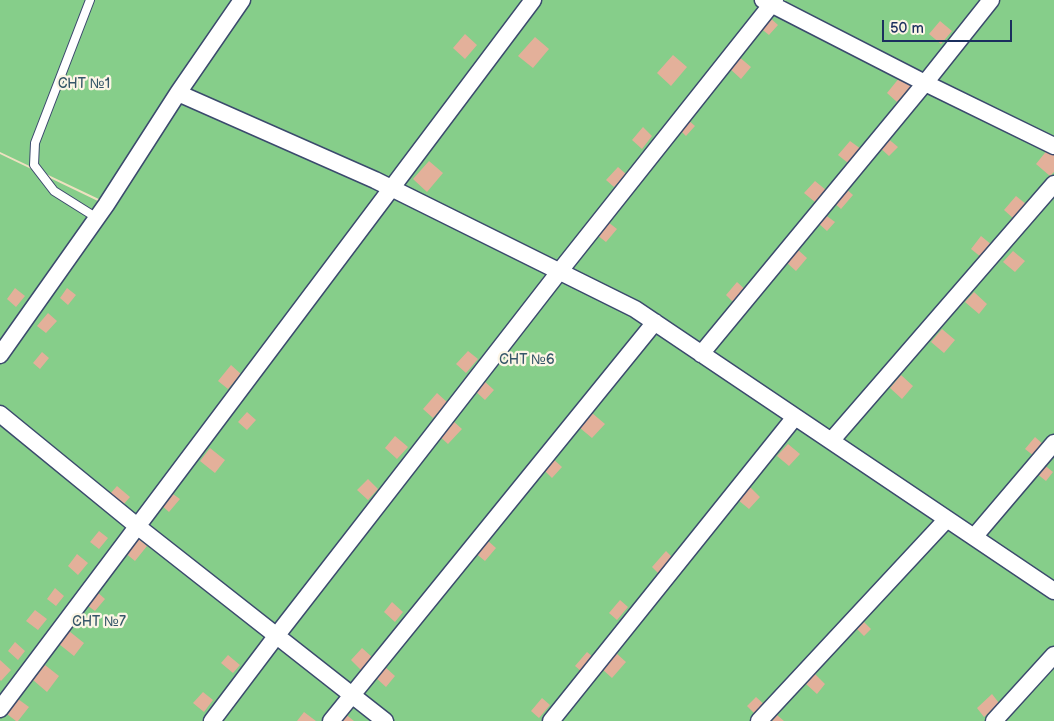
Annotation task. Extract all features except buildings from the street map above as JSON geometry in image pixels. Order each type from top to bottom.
[{"type":"street","points":[[0,356],[97,218],[178,93],[242,0]]},
{"type":"street","points":[[0,709],[533,0]]},
{"type":"street","points":[[701,354],[925,83],[991,0]]},
{"type":"street","points":[[212,721],[769,1],[925,83],[1054,146]]},
{"type":"street","points":[[178,93],[392,188],[635,309],[1054,591]]},
{"type":"street","points":[[831,441],[1054,184]]},
{"type":"street","points":[[331,721],[655,322]]},
{"type":"street","points":[[0,414],[137,526],[385,721]]},
{"type":"street","points":[[552,721],[795,417]]},
{"type":"street","points":[[974,538],[1054,443]]},
{"type":"street","points":[[759,721],[947,520]]},
{"type":"street","points":[[994,721],[1054,655]]},
{"type":"lane","points":[[90,0],[35,143],[34,164],[54,191],[97,218]]},
{"type":"green space","name":"СНТ №6","points":[[0,0],[1054,0],[1054,721],[0,721],[0,154],[102,203],[103,201],[0,152]]},
{"type":"park label","name":"СНТ №1","points":[[84,84]]},
{"type":"park label","name":"СНТ №7","points":[[99,622]]}]
